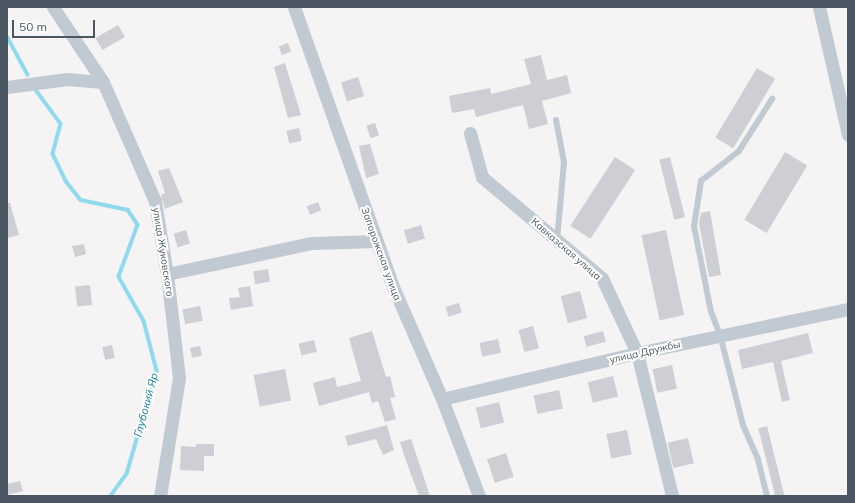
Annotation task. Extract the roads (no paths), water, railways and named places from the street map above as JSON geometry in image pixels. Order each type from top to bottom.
[{"type":"street","name":"улица Жуковского","points":[[53,7],[103,82],[155,201],[167,274],[179,378],[160,496]]},
{"type":"street","name":"Запорожская улица","points":[[294,7],[376,241],[426,367],[442,399],[479,496]]},
{"type":"street","points":[[819,7],[848,135]]},
{"type":"street","points":[[7,87],[67,79],[103,82]]},
{"type":"street","name":"Кавказская улица","points":[[470,133],[482,177],[602,278],[638,353],[672,496]]},
{"type":"street","points":[[167,274],[312,243],[376,241]]},
{"type":"street","name":"улица Дружбы","points":[[442,399],[638,353],[848,309]]},
{"type":"lane","points":[[767,496],[758,459],[743,425],[720,335],[711,312],[694,226],[701,181],[739,150],[772,99]]},
{"type":"lane","points":[[556,120],[564,162],[557,240]]},
{"type":"waterway","name":"Глубокий Яр","points":[[7,36],[28,75]]},
{"type":"waterway","name":"Глубокий Яр","points":[[36,90],[61,124],[53,154],[66,181],[81,200],[128,210],[138,225],[119,277],[144,321],[157,371],[127,474],[111,496]]}]
